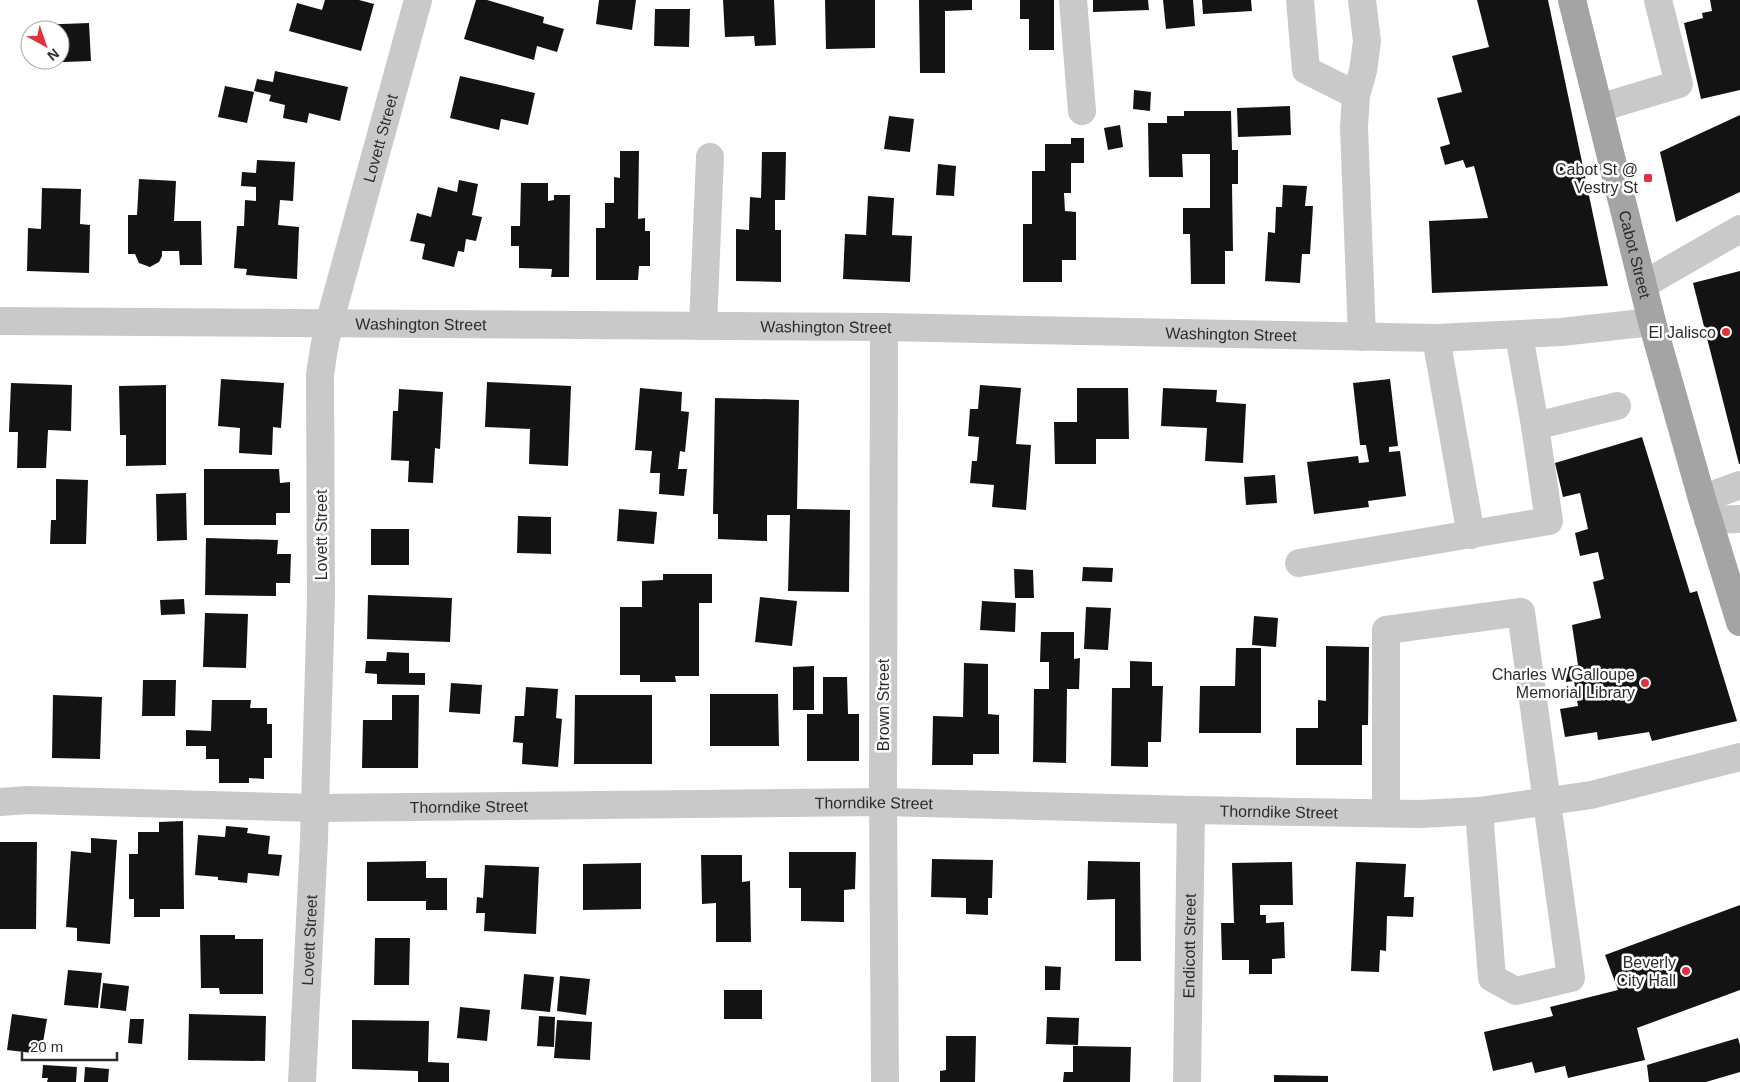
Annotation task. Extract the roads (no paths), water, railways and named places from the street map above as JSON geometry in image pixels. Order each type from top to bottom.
[{"type":"main road","name":"Cabot Street","points":[[1572,0],[1652,322],[1705,510],[1740,622]]},
{"type":"street","name":"Lovett Street","points":[[302,1082],[315,808],[322,557],[320,375],[330,324],[418,0]]},
{"type":"street","points":[[1073,0],[1082,111]]},
{"type":"street","points":[[1300,0],[1306,70],[1356,95]]},
{"type":"street","points":[[1362,0],[1367,40],[1363,71],[1356,95],[1354,127],[1362,337]]},
{"type":"street","points":[[1599,108],[1679,84],[1658,0]]},
{"type":"street","points":[[704,326],[710,157]]},
{"type":"street","points":[[1643,285],[1740,229]]},
{"type":"street","name":"Washington Street","points":[[0,321],[884,327],[1436,338],[1562,332],[1652,322]]},
{"type":"street","name":"Brown Street","points":[[884,327],[883,802],[885,1082]]},
{"type":"street","points":[[1299,563],[1549,521],[1519,335]]},
{"type":"street","points":[[1436,338],[1471,535]]},
{"type":"street","points":[[1535,426],[1617,406]]},
{"type":"street","points":[[1705,510],[1740,485]]},
{"type":"street","points":[[1705,510],[1740,519]]},
{"type":"street","points":[[1386,813],[1386,630],[1521,612],[1571,978],[1516,991],[1492,978],[1479,811]]},
{"type":"street","name":"Thorndike Street","points":[[0,802],[27,800],[315,808],[883,802],[1386,813],[1479,811],[1591,795],[1740,757]]},
{"type":"street","name":"Endicott Street","points":[[1188,1082],[1191,810]]},
{"type":"place","name":"Cabot St @ Vestry St","points":[[1648,178]]},
{"type":"place","name":"El Jalisco","points":[[1726,332]]},
{"type":"place","name":"Charles W Galloupe Memorial Library","points":[[1645,683]]},
{"type":"place","name":"Beverly City Hall","points":[[1686,971]]}]
